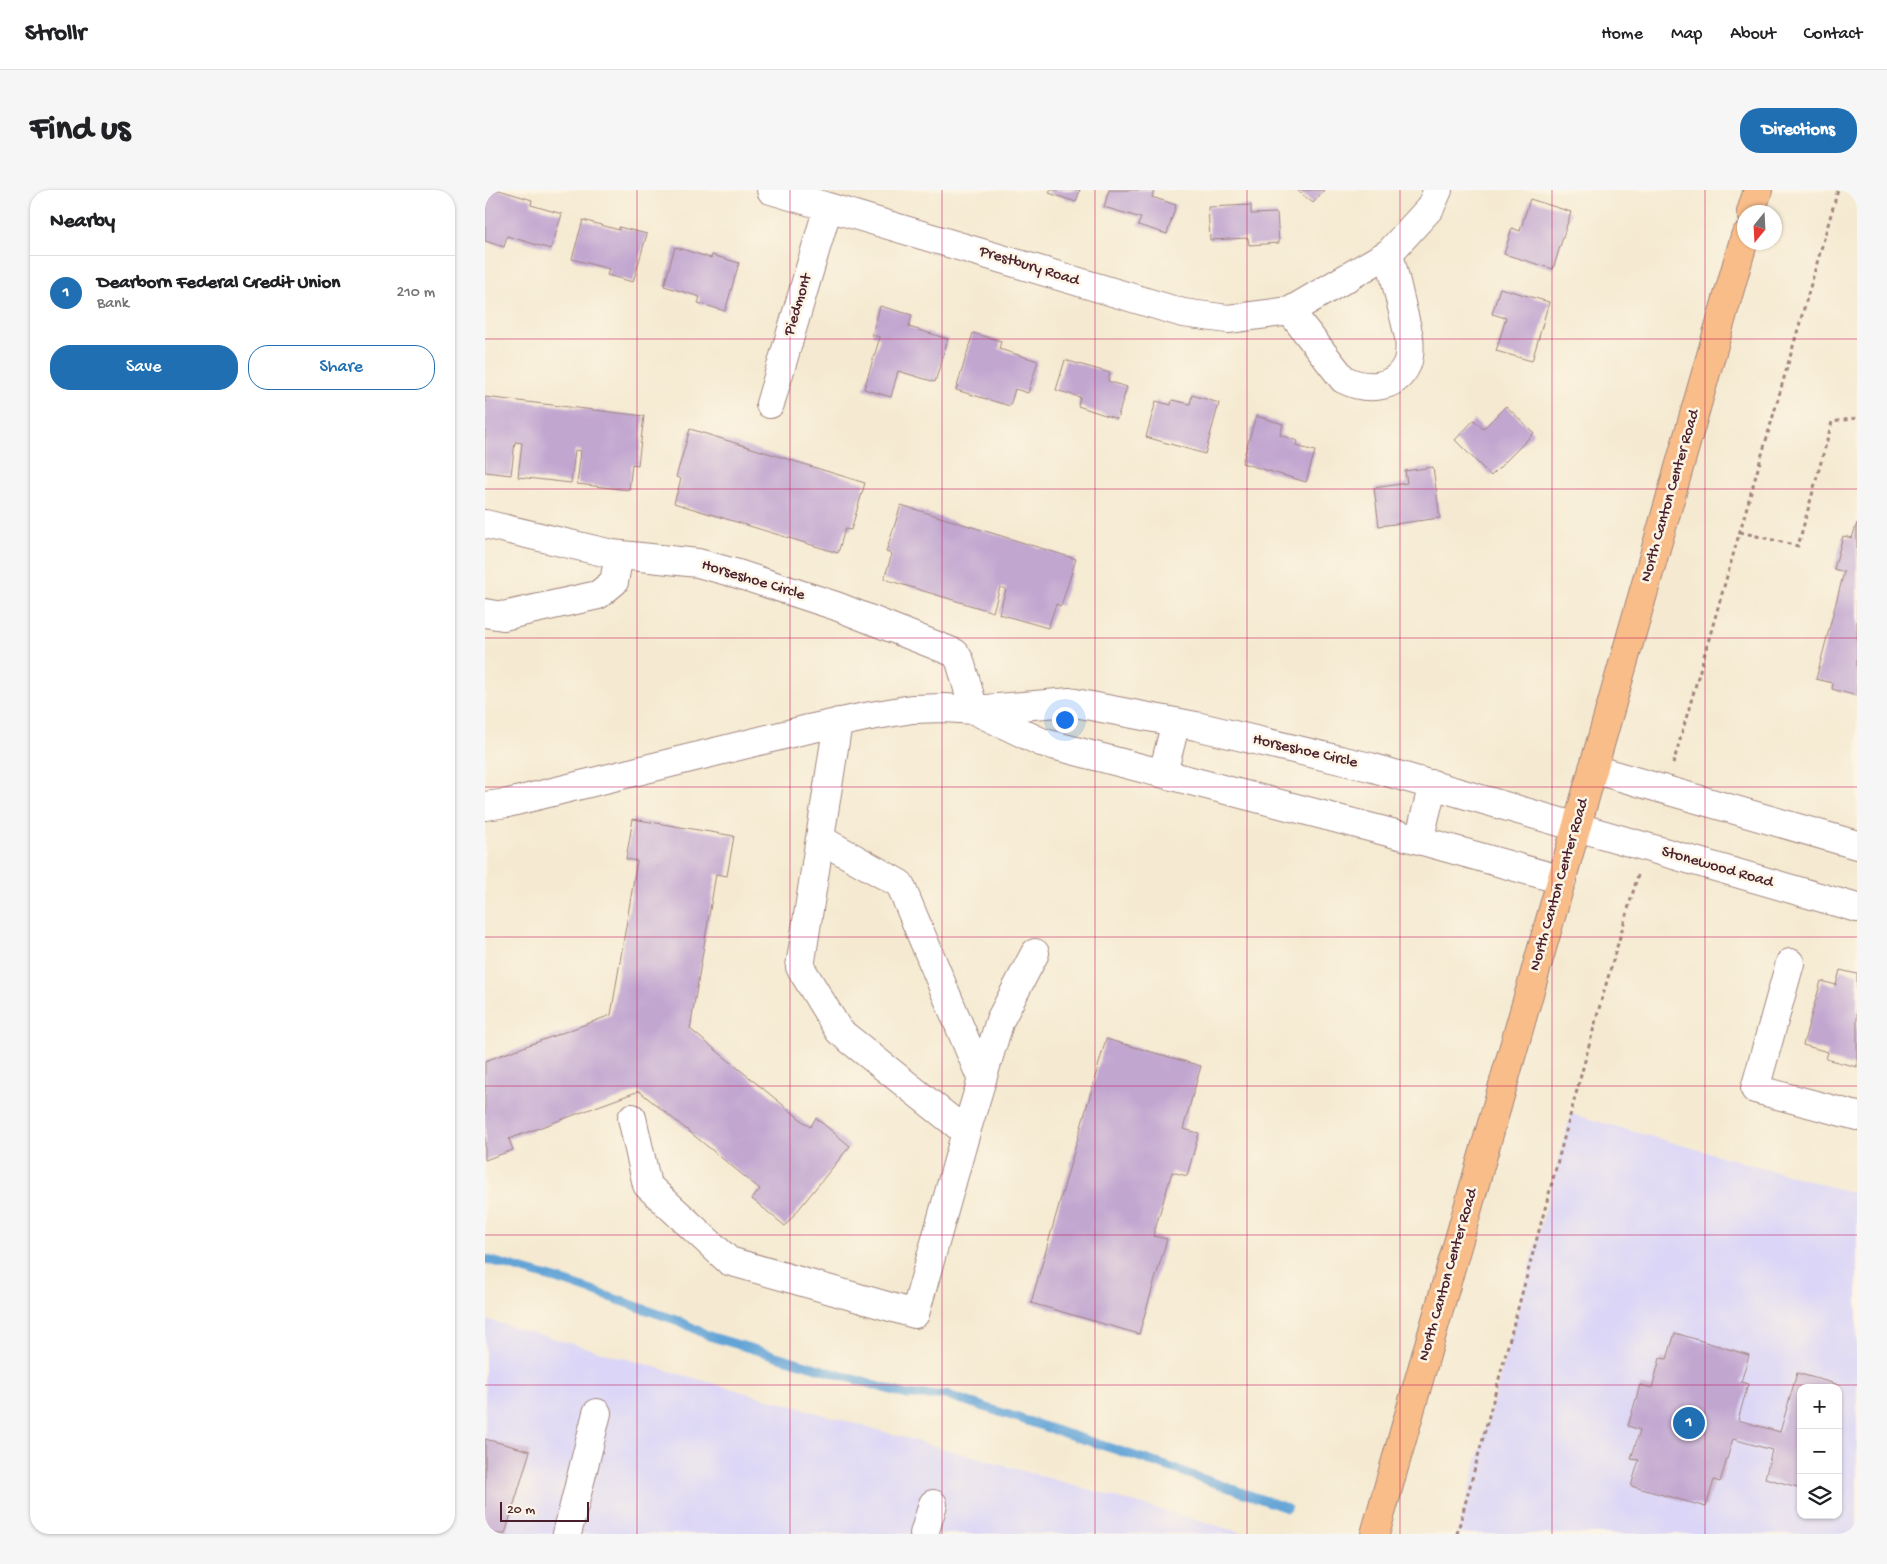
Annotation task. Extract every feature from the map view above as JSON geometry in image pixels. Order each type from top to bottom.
[{"type":"main road","points":[[1753,205],[1758,190]]},
{"type":"main road","name":"North Canton Center Road","points":[[1375,1534],[1741,250]]},
{"type":"street","name":"Prestbury Road","points":[[771,190],[1183,313],[1228,319],[1290,311],[1389,253],[1430,208],[1438,190]]},
{"type":"street","name":"Piedmont","points":[[769,404],[828,207]]},
{"type":"street","points":[[1290,311],[1343,379],[1355,385],[1372,388],[1389,383],[1407,365],[1410,350],[1409,337],[1389,253]]},
{"type":"street","name":"Horseshoe Circle","points":[[485,524],[619,555],[697,564],[738,574],[836,606],[955,653],[960,661],[974,710],[1041,742],[1419,840],[1562,880]]},
{"type":"street","points":[[485,613],[503,616],[598,595],[614,582],[619,555]]},
{"type":"street","name":"Horseshoe Circle","points":[[485,806],[508,803],[838,722],[912,709],[945,708],[974,710],[1070,702],[1176,722],[1370,767],[1433,784],[1577,828]]},
{"type":"street","points":[[838,722],[800,967],[839,1031],[966,1132]]},
{"type":"street","points":[[1163,773],[1176,722]]},
{"type":"street","points":[[1593,769],[1857,845]]},
{"type":"street","points":[[1419,840],[1433,784]]},
{"type":"street","name":"Stonewood Road","points":[[1577,828],[1857,908]]},
{"type":"street","points":[[820,839],[901,884],[982,1080]]},
{"type":"street","points":[[632,1118],[647,1185],[729,1261],[915,1314],[966,1132],[1000,1020],[1035,953]]},
{"type":"street","points":[[1790,963],[1755,1088],[1857,1116]]},
{"type":"street","points":[[567,1534],[597,1413]]},
{"type":"street","points":[[924,1534],[933,1504]]},
{"type":"path","points":[[1665,790],[1838,190]]},
{"type":"path","points":[[1740,532],[1798,546],[1832,422],[1857,418]]},
{"type":"path","points":[[1457,1534],[1600,1005],[1646,848]]},
{"type":"shaded area","points":[[1571,1114],[1857,1194],[1857,1534],[1457,1534]]},
{"type":"shaded area","points":[[485,1319],[1246,1534],[485,1534]]},
{"type":"building","points":[[490,190],[499,190],[532,200],[531,205],[562,214],[551,249],[507,236],[504,247],[485,241],[485,205]]},
{"type":"building","points":[[1050,190],[1080,190],[1076,202],[1049,193]]},
{"type":"building","points":[[1109,190],[1154,190],[1152,197],[1176,205],[1167,234],[1138,225],[1141,218],[1104,207]]},
{"type":"building","points":[[1297,190],[1324,190],[1313,203]]},
{"type":"building","points":[[1530,199],[1571,212],[1553,269],[1504,254],[1512,228],[1520,231]]},
{"type":"building","points":[[1251,205],[1251,214],[1277,213],[1279,243],[1249,245],[1248,238],[1210,240],[1208,207]]},
{"type":"building","points":[[583,220],[619,230],[619,227],[647,234],[633,282],[607,275],[609,269],[572,259]]},
{"type":"building","points":[[675,247],[711,258],[712,255],[739,263],[725,311],[698,303],[700,297],[664,286]]},
{"type":"building","points":[[1500,288],[1549,302],[1532,361],[1496,351],[1506,318],[1492,314]]},
{"type":"building","points":[[880,306],[912,315],[909,327],[948,339],[935,382],[898,371],[891,397],[864,389],[880,337],[872,335]]},
{"type":"building","points":[[973,333],[1001,341],[999,349],[1038,361],[1028,393],[1015,389],[1010,406],[956,390]]},
{"type":"building","points":[[1065,360],[1110,373],[1108,381],[1127,387],[1117,419],[1078,406],[1080,397],[1056,390]]},
{"type":"building","points":[[1192,395],[1219,403],[1205,454],[1146,437],[1156,401],[1171,405],[1172,400],[1190,404]]},
{"type":"building","points":[[485,397],[644,416],[638,465],[632,464],[629,490],[577,484],[581,451],[575,450],[571,483],[518,477],[522,443],[515,442],[511,475],[485,472]]},
{"type":"building","points":[[1506,406],[1534,433],[1491,476],[1455,440],[1474,420],[1483,429]]},
{"type":"building","points":[[1256,416],[1283,424],[1280,435],[1298,441],[1296,446],[1315,451],[1306,482],[1242,463]]},
{"type":"building","points":[[690,429],[865,483],[851,530],[845,529],[838,553],[674,503],[681,479],[676,477]]},
{"type":"building","points":[[1433,467],[1440,518],[1379,526],[1374,488],[1407,483],[1405,471]]},
{"type":"building","points":[[901,505],[1076,559],[1061,606],[1056,604],[1048,628],[999,614],[1006,589],[1000,587],[993,612],[884,579],[892,554],[886,552]]},
{"type":"building","points":[[1857,523],[1857,696],[1832,689],[1833,683],[1816,679],[1844,572],[1834,569],[1843,536],[1852,538]]},
{"type":"building","points":[[633,819],[734,836],[727,876],[716,874],[690,1029],[810,1127],[816,1118],[850,1146],[785,1226],[752,1199],[760,1189],[639,1091],[509,1139],[513,1150],[485,1160],[485,1061],[611,1015],[637,861],[626,859]]},
{"type":"building","points":[[1840,970],[1857,974],[1857,1067],[1826,1059],[1828,1052],[1803,1045],[1821,981],[1836,985]]},
{"type":"building","points":[[1106,1039],[1201,1066],[1183,1129],[1199,1133],[1187,1176],[1172,1172],[1153,1236],[1167,1239],[1139,1334],[1031,1303]]},
{"type":"building","points":[[1675,1333],[1749,1355],[1741,1382],[1748,1384],[1738,1420],[1780,1432],[1797,1373],[1836,1384],[1797,1384],[1797,1487],[1765,1478],[1772,1450],[1733,1439],[1720,1482],[1714,1480],[1706,1507],[1631,1486],[1639,1460],[1631,1459],[1640,1430],[1628,1426],[1640,1385],[1652,1388],[1660,1358],[1667,1359]]},
{"type":"building","points":[[485,1439],[530,1451],[505,1534],[485,1534]]},
{"type":"waterway","points":[[485,1259],[566,1282],[679,1321],[709,1336],[907,1395],[947,1395],[1166,1466],[1287,1508]]},
{"type":"place","name":"Dearborn Federal Credit Union","points":[[1689,1423]]}]
